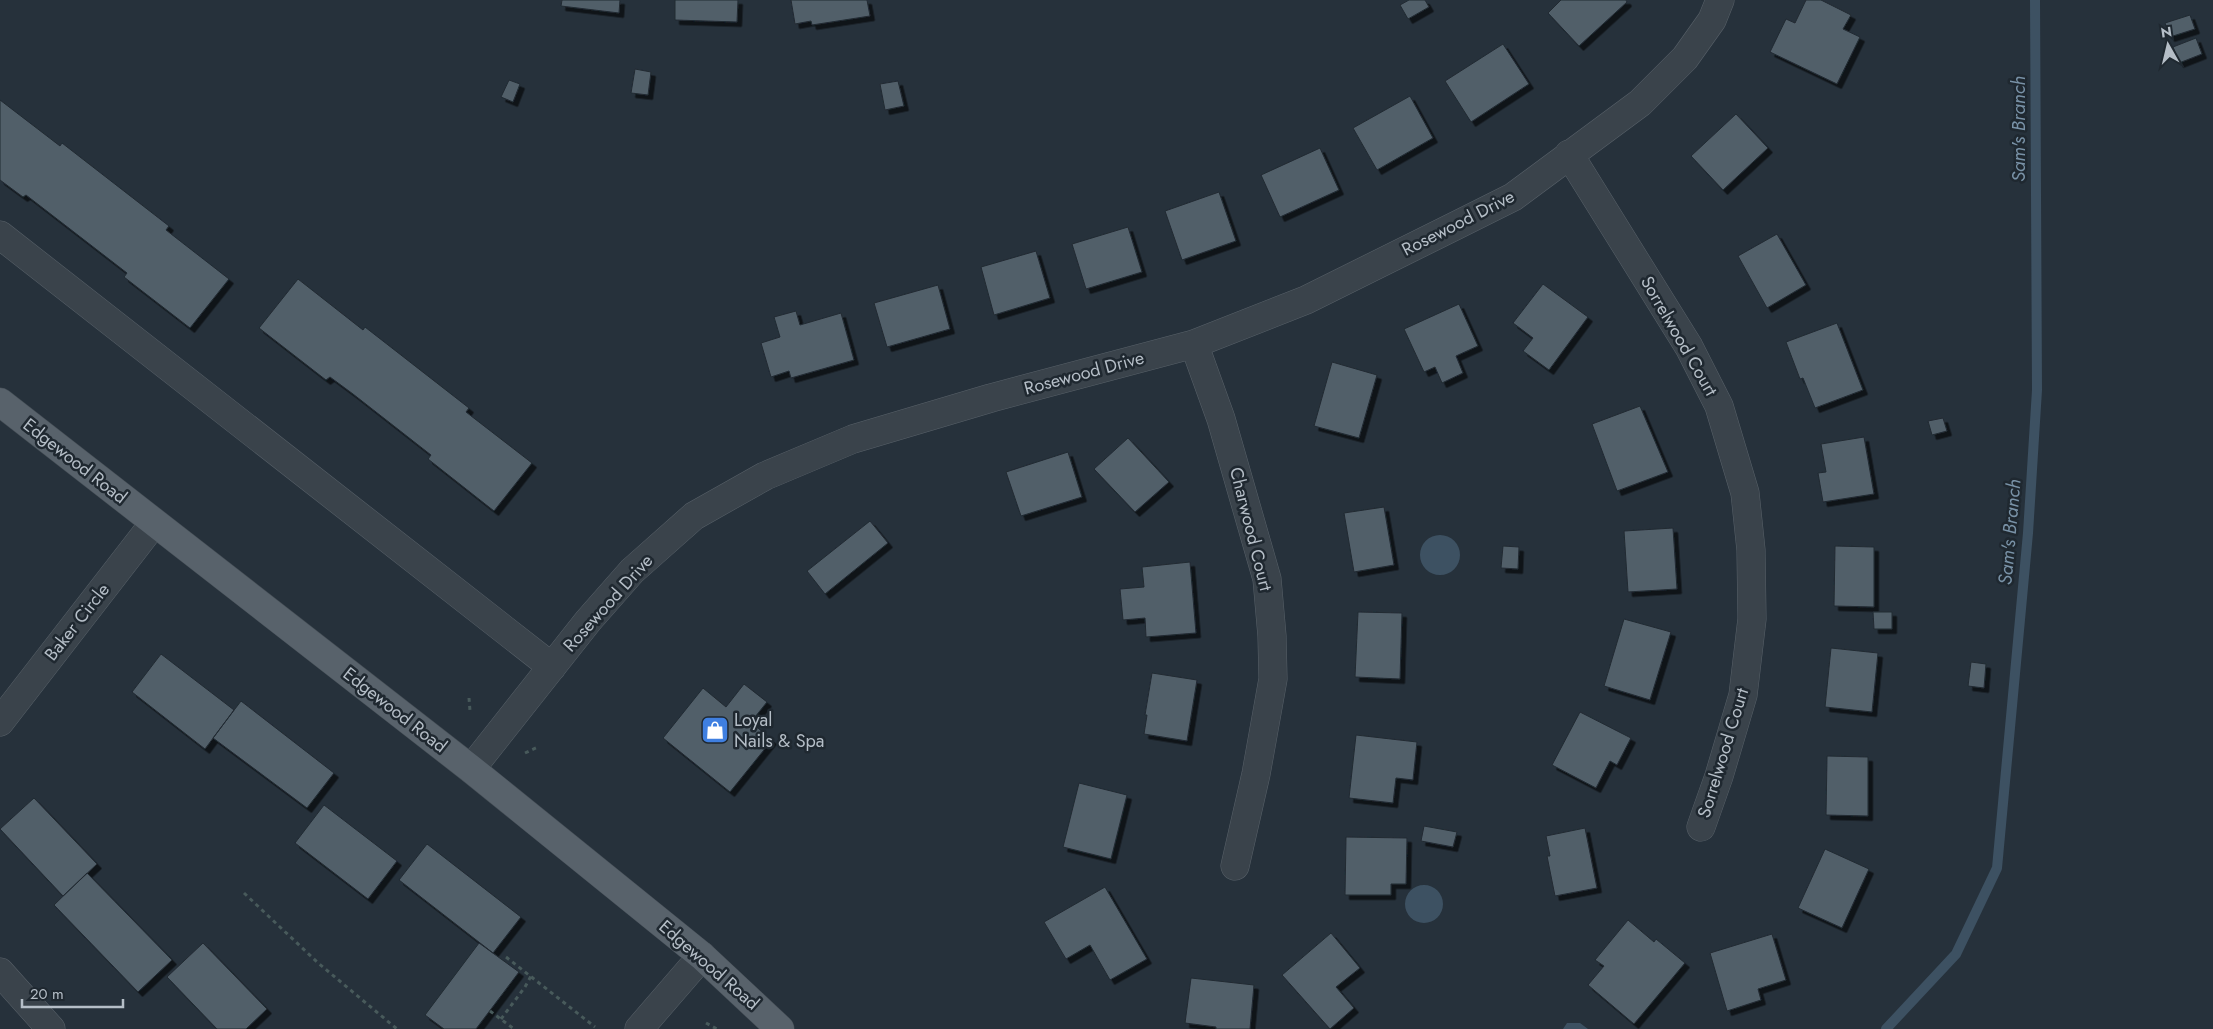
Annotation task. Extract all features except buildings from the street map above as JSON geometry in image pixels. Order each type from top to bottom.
[{"type":"main road","name":"Edgewood Road","points":[[0,402],[471,769],[702,956],[780,1029]]},
{"type":"street","name":"Rosewood Drive","points":[[471,769],[588,621],[632,571],[694,516],[765,476],[853,439],[991,398],[1194,344],[1306,300],[1513,197],[1569,154],[1640,104],[1685,58],[1712,20],[1720,0]]},
{"type":"street","name":"Sorrelwood Court","points":[[1569,154],[1689,347],[1718,406],[1745,493],[1751,550],[1752,619],[1743,696],[1719,776],[1701,827]]},
{"type":"street","points":[[0,235],[552,667]]},
{"type":"street","name":"Charwood Court","points":[[1194,344],[1221,420],[1267,579],[1272,636],[1273,679],[1256,774],[1235,866]]},
{"type":"street","name":"Baker Circle","points":[[0,722],[154,523]]},
{"type":"street","points":[[639,1029],[702,956]]},
{"type":"street","points":[[0,972],[51,1029]]},
{"type":"path","points":[[469,698],[470,711]]},
{"type":"path","points":[[525,753],[538,748]]},
{"type":"path","points":[[244,893],[317,962],[397,1029]]},
{"type":"path","points":[[506,957],[594,1027]]},
{"type":"path","points":[[502,1019],[525,988],[531,976]]},
{"type":"path","points":[[490,1011],[514,1029]]},
{"type":"path","points":[[706,1023],[717,1029]]},
{"type":"water","points":[[1444,535],[1451,538],[1457,544],[1460,555],[1459,563],[1451,572],[1444,575],[1436,575],[1429,572],[1421,563],[1420,551],[1423,544],[1432,536]]},
{"type":"water","points":[[1424,885],[1437,891],[1443,904],[1437,917],[1424,923],[1411,917],[1405,904],[1411,891]]},
{"type":"water","points":[[1567,1023],[1580,1023],[1588,1029],[1563,1029]]},
{"type":"waterway","name":"Sam's Branch","points":[[1886,1029],[1956,954],[1997,868],[2028,533],[2037,390],[2035,0]]},
{"type":"place","name":"Loyal Nails & Spa","points":[[715,730]]}]
